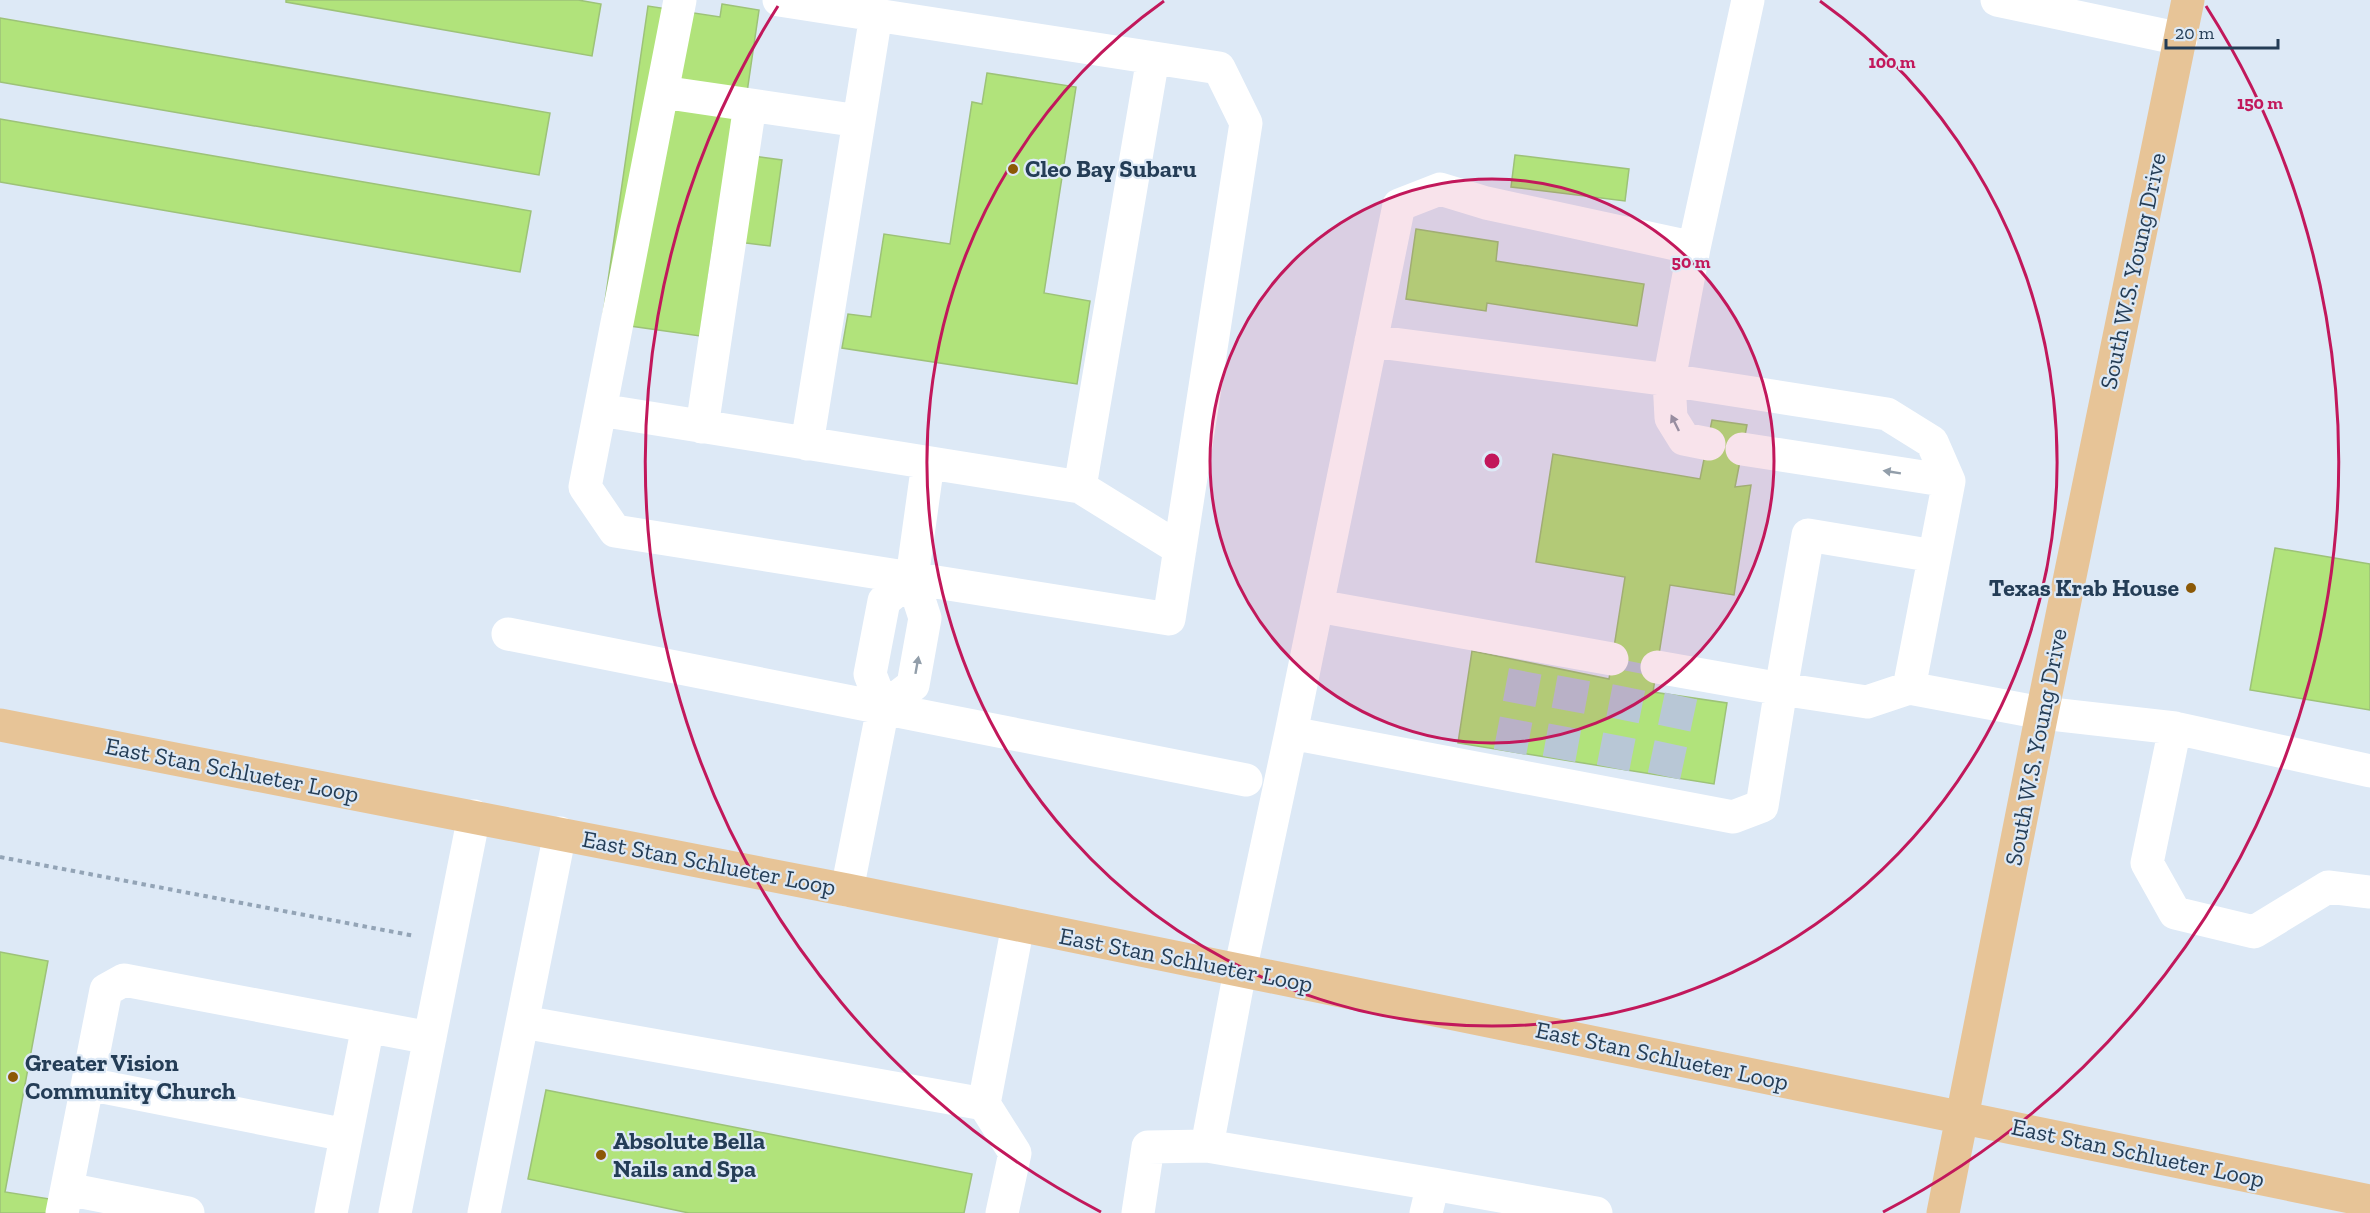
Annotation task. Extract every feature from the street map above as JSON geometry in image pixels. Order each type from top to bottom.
[{"type":"main road","name":"South W.S. Young Drive","points":[[1943,1213],[2042,713],[2188,0]]},
{"type":"main road","name":"East Stan Schlueter Loop","points":[[0,724],[847,890],[2370,1201]]},
{"type":"lane","points":[[680,0],[585,487],[615,531],[1169,619],[1246,123],[1219,68],[779,0]]},
{"type":"lane","points":[[1709,444],[1684,439],[1671,418],[1669,380],[1694,248],[1748,0]]},
{"type":"lane","points":[[1997,0],[2181,39]]},
{"type":"lane","points":[[807,444],[876,15]]},
{"type":"lane","points":[[1080,487],[1153,58]]},
{"type":"lane","points":[[662,92],[859,121]]},
{"type":"lane","points":[[702,427],[750,105]]},
{"type":"lane","points":[[1207,1146],[1240,971],[1292,733],[1399,205],[1440,189],[1486,203],[1694,248]]},
{"type":"lane","points":[[1371,341],[1669,380],[1887,414],[1932,442],[1950,481],[1909,688]]},
{"type":"lane","points":[[600,410],[1080,487],[1180,549]]},
{"type":"lane","points":[[1742,449],[1950,481]]},
{"type":"lane","points":[[883,708],[913,685],[926,618],[912,578],[928,463]]},
{"type":"lane","points":[[1292,733],[1508,763],[1610,780],[1661,790],[1733,817],[1762,806],[1808,535],[1934,556]]},
{"type":"lane","points":[[847,890],[883,708],[870,674],[884,601],[912,578]]},
{"type":"lane","points":[[1318,606],[1577,662],[1612,659]]},
{"type":"lane","points":[[508,634],[1246,780]]},
{"type":"lane","points":[[1674,678],[1781,689],[1868,702],[1909,688],[2042,713],[2175,728],[2370,771]]},
{"type":"lane","points":[[2175,728],[2147,863],[2175,913],[2253,932],[2328,887],[2370,892]]},
{"type":"lane","points":[[395,1213],[474,816]]},
{"type":"lane","points":[[484,1213],[560,833]]},
{"type":"lane","points":[[1002,1213],[1015,1153],[984,1104],[1018,926]]},
{"type":"lane","points":[[188,1213],[64,1201],[106,990],[124,980],[430,1038]]},
{"type":"lane","points":[[523,1022],[984,1104]]},
{"type":"lane","points":[[331,1213],[368,1026]]},
{"type":"lane","points":[[88,1084],[346,1135]]},
{"type":"lane","points":[[1138,1213],[1148,1147],[1207,1146],[1429,1198],[1596,1213]]},
{"type":"path","points":[[0,857],[449,942]]},
{"type":"building","points":[[286,0],[578,0],[601,4],[592,56],[286,2]]},
{"type":"building","points":[[722,4],[759,10],[738,154],[782,160],[770,246],[714,239],[700,336],[602,322],[648,6],[720,17]]},
{"type":"building","points":[[0,18],[550,113],[539,175],[0,82]]},
{"type":"building","name":"Cleo Bay Subaru","points":[[987,73],[1076,87],[1044,293],[1090,301],[1077,384],[842,348],[848,314],[871,317],[884,234],[950,244],[972,102],[982,104]]},
{"type":"building","points":[[0,119],[531,211],[520,272],[0,182]]},
{"type":"building","points":[[1515,155],[1629,169],[1625,201],[1511,187]]},
{"type":"building","points":[[1416,229],[1498,242],[1496,261],[1644,284],[1637,326],[1487,303],[1486,311],[1406,299]]},
{"type":"building","points":[[1712,420],[1747,425],[1735,487],[1751,485],[1734,595],[1670,585],[1653,692],[1727,703],[1714,784],[1458,743],[1472,651],[1609,679],[1625,577],[1536,562],[1553,454],[1700,479]]},
{"type":"building","points":[[2275,548],[2370,564],[2370,710],[2250,690]]},
{"type":"building","name":"Greater Vision Community Church","points":[[0,952],[48,961],[5,1192],[50,1199],[47,1213],[0,1213]]},
{"type":"building","points":[[546,1090],[972,1174],[964,1213],[689,1213],[528,1179]]},
{"type":"tunnel","points":[[1510,752],[1527,662]]},
{"type":"tunnel","points":[[1613,768],[1634,662]]},
{"type":"tunnel","points":[[1559,759],[1575,672]]},
{"type":"tunnel","points":[[1664,776],[1681,696]]},
{"type":"place","name":"Cleo Bay Subaru","points":[[1013,169]]},
{"type":"place","name":"Texas Krab House","points":[[2191,588]]},
{"type":"place","name":"Greater Vision Community Church","points":[[13,1077]]},
{"type":"place","name":"Absolute Bella Nails and Spa","points":[[601,1155]]}]
